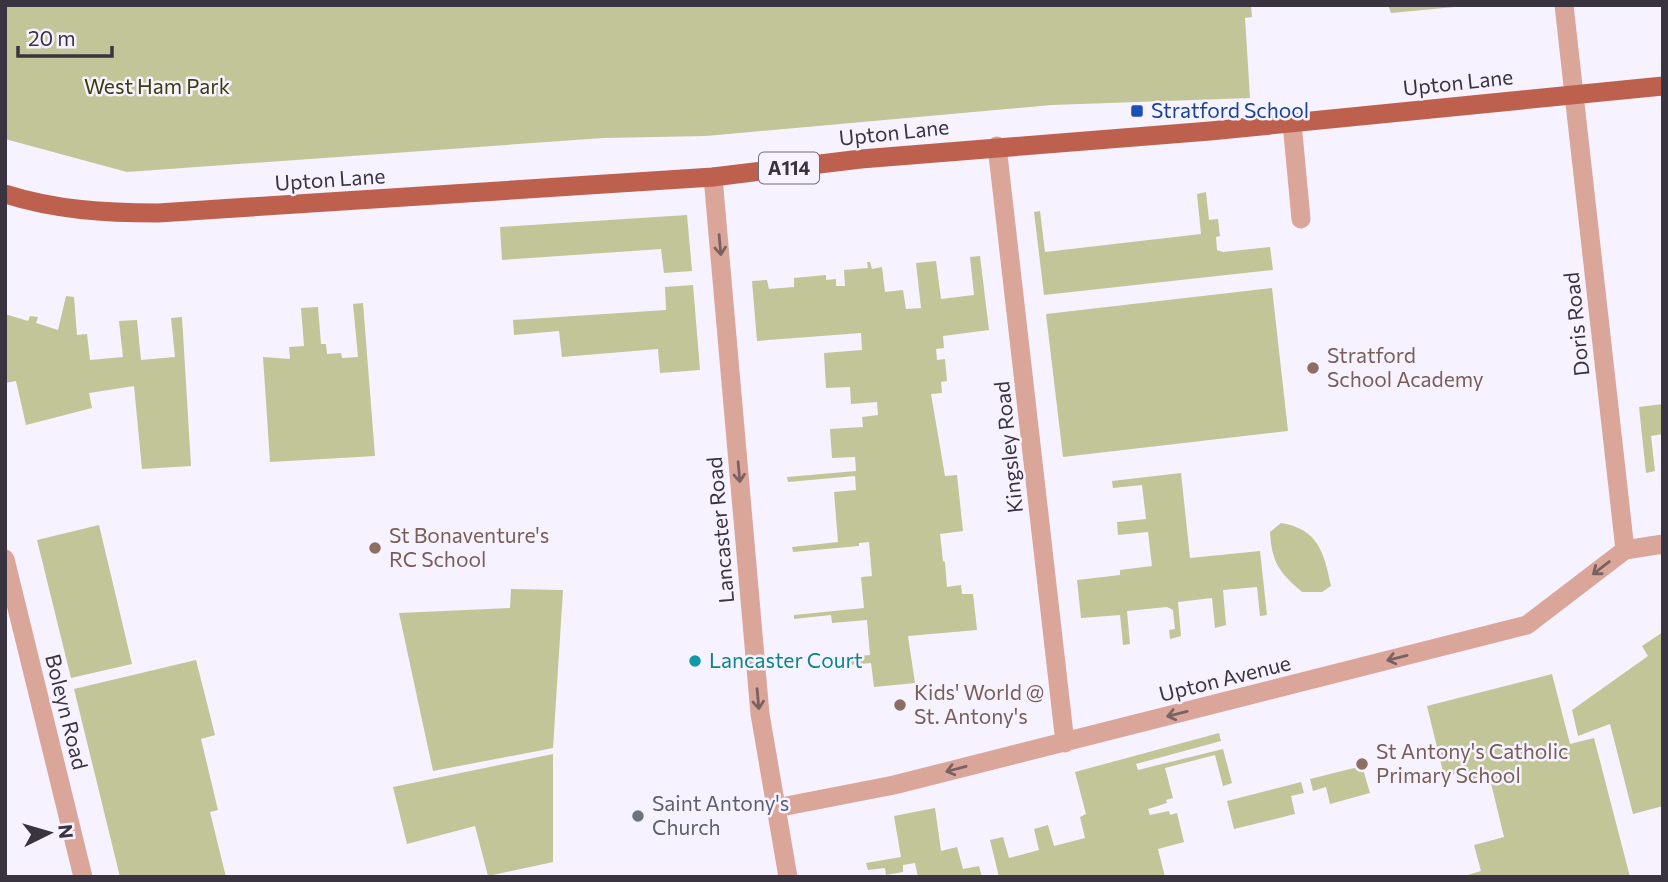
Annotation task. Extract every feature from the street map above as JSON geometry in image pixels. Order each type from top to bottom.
[{"type":"main road","name":"Upton Lane","points":[[5,194],[38,204],[97,214],[159,214],[713,177],[861,159],[1292,122],[1663,86]]},
{"type":"street","name":"Doris Road","points":[[1564,5],[1625,550]]},
{"type":"street","points":[[1292,122],[1301,219]]},
{"type":"street","name":"Kingsley Road","points":[[997,146],[1065,743]]},
{"type":"street","name":"Lancaster Road","points":[[713,177],[760,714],[788,877]]},
{"type":"street","name":"Upton Avenue","points":[[776,808],[894,785],[1527,625],[1625,550],[1663,544]]},
{"type":"street","name":"Boleyn Road","points":[[5,559],[83,877]]},
{"type":"green space","name":"West Ham Park","points":[[5,5],[1251,5],[1252,17],[1245,18],[1250,98],[1052,105],[706,136],[603,138],[127,172],[5,139]]},
{"type":"green space","points":[[1388,5],[1476,5],[1391,13]]},
{"type":"green space","points":[[1206,192],[1209,220],[1218,219],[1220,236],[1216,237],[1217,250],[1223,252],[1270,247],[1273,270],[1044,295],[1034,212],[1040,211],[1045,252],[1201,234],[1197,194]]},
{"type":"green space","points":[[687,215],[692,271],[664,273],[661,249],[502,260],[500,227]]},
{"type":"green space","points":[[980,256],[989,330],[943,336],[944,348],[936,349],[937,360],[945,359],[947,381],[941,382],[942,393],[931,394],[945,476],[957,475],[963,531],[940,534],[947,587],[961,585],[962,594],[973,594],[977,630],[908,636],[915,683],[874,687],[871,663],[837,666],[836,658],[870,655],[867,620],[832,623],[831,615],[794,619],[794,615],[864,608],[861,577],[872,576],[869,542],[859,543],[859,546],[793,552],[792,547],[838,542],[834,492],[856,490],[855,476],[788,482],[787,477],[856,471],[855,457],[832,458],[830,429],[863,427],[862,417],[878,415],[877,402],[851,404],[850,387],[826,388],[824,353],[862,350],[861,333],[757,341],[752,281],[767,280],[769,289],[794,287],[794,278],[826,275],[826,280],[836,279],[836,286],[845,286],[844,270],[868,268],[867,262],[870,262],[872,269],[882,267],[885,292],[903,290],[906,309],[921,308],[916,263],[936,261],[941,299],[974,295],[970,257]]},
{"type":"green space","points":[[693,285],[700,370],[660,373],[658,349],[562,357],[559,331],[514,335],[513,320],[666,310],[665,287]]},
{"type":"green space","points":[[1272,288],[1288,431],[1063,457],[1046,314]]},
{"type":"green space","points":[[66,296],[74,297],[77,335],[87,334],[90,360],[123,357],[119,321],[137,320],[141,360],[175,357],[171,318],[182,317],[191,466],[142,469],[134,386],[89,393],[92,408],[26,425],[16,381],[5,383],[5,314],[28,321],[30,316],[38,317],[36,323],[58,330]]},
{"type":"green space","points":[[363,303],[375,456],[270,462],[263,357],[290,359],[289,347],[304,346],[301,308],[318,307],[321,344],[326,344],[327,354],[341,353],[342,358],[358,357],[353,304]]},
{"type":"green space","points":[[1663,404],[1663,434],[1651,436],[1655,471],[1646,473],[1639,407]]},
{"type":"green space","points":[[1181,473],[1190,558],[1260,551],[1267,615],[1260,616],[1257,587],[1223,590],[1226,625],[1215,628],[1212,598],[1178,602],[1181,636],[1170,639],[1169,630],[1175,629],[1173,610],[1167,607],[1127,611],[1130,644],[1123,645],[1120,615],[1081,618],[1077,580],[1120,575],[1120,570],[1152,566],[1148,532],[1118,535],[1117,522],[1146,519],[1142,485],[1113,488],[1112,481]]},
{"type":"green space","points":[[1281,523],[1303,531],[1317,544],[1331,586],[1322,592],[1302,592],[1282,572],[1275,559],[1270,532]]},
{"type":"green space","points":[[99,525],[132,664],[71,678],[37,540]]},
{"type":"green space","points":[[511,589],[563,590],[553,748],[433,771],[399,613],[510,608]]},
{"type":"green space","points":[[1663,632],[1663,806],[1633,814],[1610,724],[1578,736],[1572,710],[1648,656],[1642,646]]},
{"type":"green space","points":[[196,660],[215,735],[201,739],[218,810],[210,812],[226,877],[120,877],[74,689]]},
{"type":"green space","points":[[1552,674],[1570,744],[1594,738],[1630,877],[1461,877],[1481,871],[1474,845],[1504,837],[1489,775],[1458,783],[1456,774],[1444,776],[1427,706]]},
{"type":"green space","points":[[1219,733],[1221,741],[1136,764],[1138,770],[1223,749],[1232,783],[1223,786],[1215,755],[1165,768],[1173,798],[1166,800],[1167,803],[1148,809],[1150,815],[1169,811],[1170,815],[1177,813],[1184,842],[1158,849],[1165,877],[999,877],[990,840],[1003,837],[1009,858],[1039,850],[1034,829],[1048,825],[1054,846],[1085,838],[1080,817],[1086,814],[1075,772]]},
{"type":"green space","points":[[553,754],[553,862],[488,876],[475,826],[407,844],[393,787]]},
{"type":"green space","points":[[1362,766],[1370,793],[1330,804],[1326,787],[1313,791],[1310,779]]},
{"type":"green space","points":[[1301,782],[1304,793],[1291,796],[1295,814],[1234,829],[1227,801]]},
{"type":"green space","points":[[935,808],[941,851],[957,847],[963,869],[979,866],[982,877],[918,877],[915,863],[903,865],[903,872],[886,875],[885,868],[868,870],[866,863],[901,857],[894,816]]},
{"type":"place","name":"Stratford School","points":[[1137,111]]},
{"type":"place","name":"Stratford School Academy","points":[[1313,368]]},
{"type":"place","name":"St Bonaventure's RC School","points":[[375,548]]},
{"type":"place","name":"Lancaster Court","points":[[695,661]]},
{"type":"place","name":"Kids' World @ St. Antony's","points":[[900,705]]},
{"type":"place","name":"St Antony's Catholic Primary School","points":[[1362,764]]},
{"type":"place","name":"Saint Antony's Church","points":[[638,816]]}]
